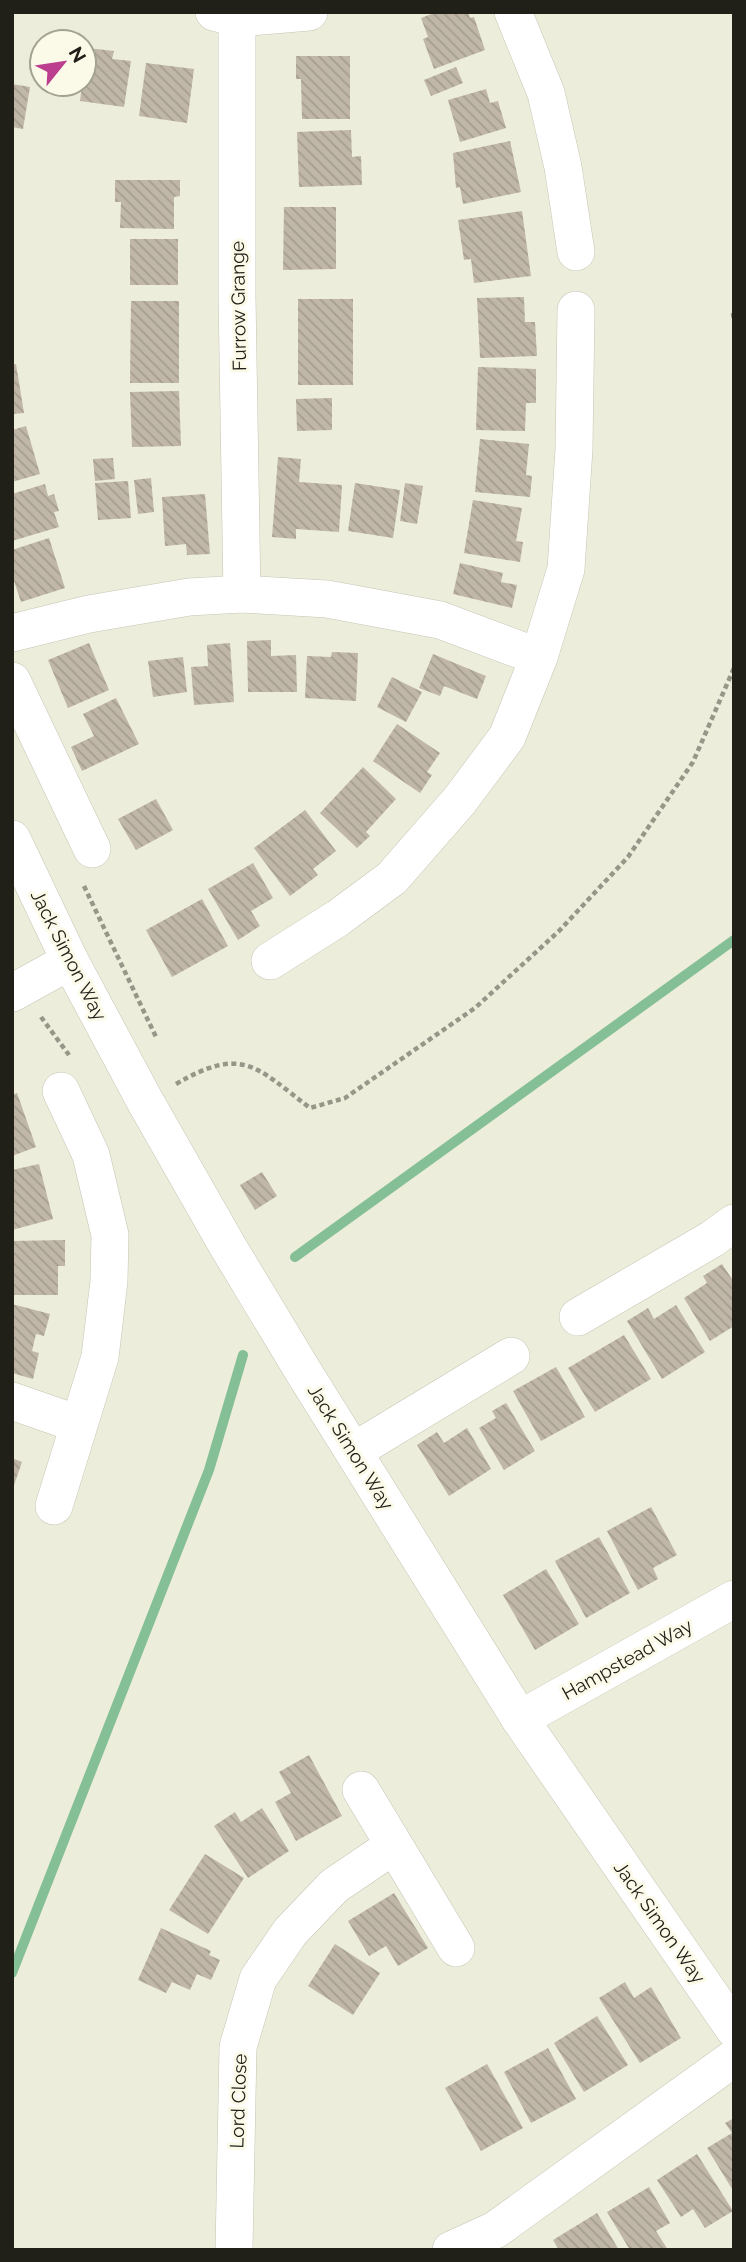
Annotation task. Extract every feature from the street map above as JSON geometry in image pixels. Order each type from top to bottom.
[{"type":"street","name":"Furrow Grange","points":[[242,594],[237,297],[225,15],[309,12]]},
{"type":"street","points":[[517,20],[546,93],[564,167],[576,251]]},
{"type":"street","points":[[270,961],[346,931],[460,800],[507,737],[539,657],[566,569],[573,449],[576,310]]},
{"type":"street","points":[[12,633],[89,614],[189,597],[242,594],[327,599],[440,620],[539,657]]},
{"type":"street","points":[[12,681],[85,862]]},
{"type":"street","name":"Jack Simon Way","points":[[12,839],[70,961],[145,1101],[303,1371],[520,1719],[734,2029]]},
{"type":"street","points":[[12,993],[70,961]]},
{"type":"street","points":[[54,1506],[100,1357],[109,1281],[110,1235],[91,1154],[61,1090]]},
{"type":"street","points":[[578,1317],[723,1231]]},
{"type":"street","points":[[354,1451],[512,1356]]},
{"type":"street","points":[[12,1401],[78,1424]]},
{"type":"street","name":"Hampstead Way","points":[[520,1719],[734,1599]]},
{"type":"street","points":[[361,1790],[456,1948]]},
{"type":"street","name":"Lord Close","points":[[234,2250],[238,2047],[258,1979],[290,1931],[334,1886],[393,1846]]},
{"type":"street","points":[[451,2250],[495,2230],[734,2058]]},
{"type":"path","points":[[733,313],[734,320]]},
{"type":"path","points":[[169,1073],[173,1085],[214,1066],[242,1062],[263,1071],[310,1108],[345,1098],[464,1016],[559,931],[628,857],[693,762],[734,668]]},
{"type":"path","points":[[85,862],[161,1050]]},
{"type":"building","points":[[437,12],[468,12],[470,18],[474,17],[485,50],[434,69],[423,39],[428,37],[421,18]]},
{"type":"building","points":[[98,49],[114,51],[112,59],[131,61],[124,107],[80,101],[80,98],[98,98]]},
{"type":"building","points":[[296,56],[350,56],[350,119],[302,119],[301,79],[296,79]]},
{"type":"building","points":[[146,63],[194,69],[187,123],[139,116]]},
{"type":"building","points":[[456,67],[463,83],[431,96],[424,80]]},
{"type":"building","points":[[12,84],[28,87],[23,129],[12,127]]},
{"type":"building","points":[[486,89],[490,103],[498,101],[506,128],[460,142],[448,100]]},
{"type":"building","points":[[351,130],[352,157],[361,156],[362,185],[299,187],[297,132]]},
{"type":"building","points":[[510,141],[521,192],[463,204],[460,187],[456,188],[453,153]]},
{"type":"building","points":[[115,180],[180,180],[180,196],[174,197],[174,229],[120,228],[121,202],[115,202]]},
{"type":"building","points":[[284,207],[336,207],[336,269],[283,270]]},
{"type":"building","points":[[522,211],[531,276],[474,283],[471,259],[464,260],[458,220]]},
{"type":"building","points":[[130,239],[178,239],[178,285],[130,285]]},
{"type":"building","points":[[524,297],[525,322],[535,322],[537,356],[480,358],[477,298]]},
{"type":"building","points":[[298,299],[353,299],[353,385],[298,385]]},
{"type":"building","points":[[131,301],[179,301],[179,383],[130,383]]},
{"type":"building","points":[[16,364],[24,413],[12,414],[12,365]]},
{"type":"building","points":[[478,367],[536,369],[536,403],[526,403],[525,431],[476,430]]},
{"type":"building","points":[[179,391],[181,446],[132,447],[130,392]]},
{"type":"building","points":[[332,398],[332,430],[297,431],[296,399]]},
{"type":"building","points":[[26,426],[40,474],[12,482],[12,430]]},
{"type":"building","points":[[480,439],[529,444],[526,475],[532,476],[530,497],[475,492]]},
{"type":"building","points":[[278,457],[301,459],[299,482],[342,485],[339,532],[296,529],[296,539],[272,537]]},
{"type":"building","points":[[113,458],[115,479],[95,481],[93,459]]},
{"type":"building","points":[[151,478],[154,512],[138,514],[134,480]]},
{"type":"building","points":[[128,481],[131,518],[98,520],[95,483]]},
{"type":"building","points":[[355,483],[400,490],[393,538],[348,531]]},
{"type":"building","points":[[405,483],[423,486],[417,524],[400,521]]},
{"type":"building","points":[[45,484],[48,496],[54,494],[59,511],[54,512],[59,527],[12,541],[12,494]]},
{"type":"building","points":[[205,494],[210,554],[187,555],[186,544],[165,546],[162,497]]},
{"type":"building","points":[[473,500],[522,508],[516,541],[523,542],[520,562],[464,553]]},
{"type":"building","points":[[49,538],[65,588],[21,602],[12,575],[12,550]]},
{"type":"building","points":[[460,563],[503,573],[501,582],[517,585],[512,608],[453,594]]},
{"type":"building","points":[[271,640],[271,656],[296,655],[297,692],[248,692],[247,641]]},
{"type":"building","points":[[89,643],[109,690],[68,708],[48,660]]},
{"type":"building","points":[[230,643],[234,702],[194,705],[191,667],[208,666],[207,645]]},
{"type":"building","points":[[332,652],[358,653],[356,701],[305,698],[307,656],[331,657]]},
{"type":"building","points":[[433,654],[486,676],[477,699],[444,686],[440,696],[419,688]]},
{"type":"building","points":[[183,657],[187,692],[153,697],[148,661]]},
{"type":"building","points":[[392,677],[422,692],[406,722],[377,707]]},
{"type":"building","points":[[116,698],[139,744],[82,771],[71,747],[94,736],[83,714]]},
{"type":"building","points":[[397,724],[440,753],[427,772],[432,775],[420,793],[373,761]]},
{"type":"building","points":[[363,767],[396,799],[366,832],[370,836],[357,848],[320,813]]},
{"type":"building","points":[[156,799],[173,830],[136,850],[118,819]]},
{"type":"building","points":[[305,810],[336,851],[313,869],[318,875],[290,896],[254,848]]},
{"type":"building","points":[[253,863],[273,898],[251,911],[260,926],[238,940],[208,889]]},
{"type":"building","points":[[202,899],[228,946],[172,977],[146,930]]},
{"type":"building","points":[[17,1093],[36,1147],[12,1156],[12,1095]]},
{"type":"building","points":[[39,1164],[53,1219],[12,1230],[12,1170]]},
{"type":"building","points":[[262,1172],[277,1196],[255,1210],[240,1185]]},
{"type":"building","points":[[65,1240],[65,1266],[58,1266],[58,1295],[12,1295],[12,1241]]},
{"type":"building","points":[[722,1264],[734,1282],[734,1326],[710,1341],[684,1298],[707,1283],[703,1276]]},
{"type":"building","points":[[12,1304],[50,1314],[44,1336],[36,1334],[32,1351],[39,1353],[33,1379],[12,1373]]},
{"type":"building","points":[[676,1305],[705,1352],[662,1379],[627,1321],[648,1308],[654,1319]]},
{"type":"building","points":[[624,1335],[651,1379],[595,1412],[568,1368]]},
{"type":"building","points":[[556,1367],[585,1417],[541,1441],[513,1391]]},
{"type":"building","points":[[506,1403],[535,1451],[504,1470],[479,1428],[496,1418],[492,1411]]},
{"type":"building","points":[[467,1428],[491,1469],[449,1496],[417,1445],[437,1432],[444,1443]]},
{"type":"building","points":[[12,1458],[22,1462],[13,1488],[12,1488]]},
{"type":"building","points":[[651,1507],[677,1555],[653,1568],[658,1579],[638,1590],[607,1531]]},
{"type":"building","points":[[599,1537],[630,1593],[586,1618],[555,1561]]},
{"type":"building","points":[[546,1569],[579,1624],[535,1650],[503,1595]]},
{"type":"building","points":[[309,1755],[342,1816],[296,1841],[275,1802],[291,1793],[279,1772]]},
{"type":"building","points":[[262,1808],[289,1851],[248,1878],[214,1826],[235,1812],[241,1822]]},
{"type":"building","points":[[205,1854],[244,1878],[208,1934],[169,1910]]},
{"type":"building","points":[[394,1893],[428,1948],[398,1966],[386,1946],[369,1956],[348,1921]]},
{"type":"building","points":[[161,1928],[211,1951],[209,1955],[220,1960],[211,1980],[197,1974],[190,1990],[172,1982],[166,1993],[138,1980]]},
{"type":"building","points":[[335,1944],[380,1973],[353,2015],[308,1986]]},
{"type":"building","points":[[625,1982],[634,1998],[651,1987],[681,2038],[640,2063],[599,1998]]},
{"type":"building","points":[[597,2016],[628,2065],[584,2092],[554,2043]]},
{"type":"building","points":[[548,2048],[576,2099],[531,2123],[504,2072]]},
{"type":"building","points":[[487,2064],[523,2128],[481,2151],[445,2088]]},
{"type":"building","points":[[734,2118],[732,2189],[707,2148],[732,2133],[725,2123]]},
{"type":"building","points":[[697,2154],[733,2211],[705,2228],[693,2209],[681,2217],[657,2180]]},
{"type":"building","points":[[649,2187],[670,2223],[656,2231],[668,2250],[630,2250],[607,2212]]},
{"type":"building","points":[[597,2213],[619,2250],[559,2250],[553,2240]]},
{"type":"waterway","points":[[295,1257],[734,940]]},
{"type":"waterway","points":[[12,1973],[209,1470],[243,1355]]}]
